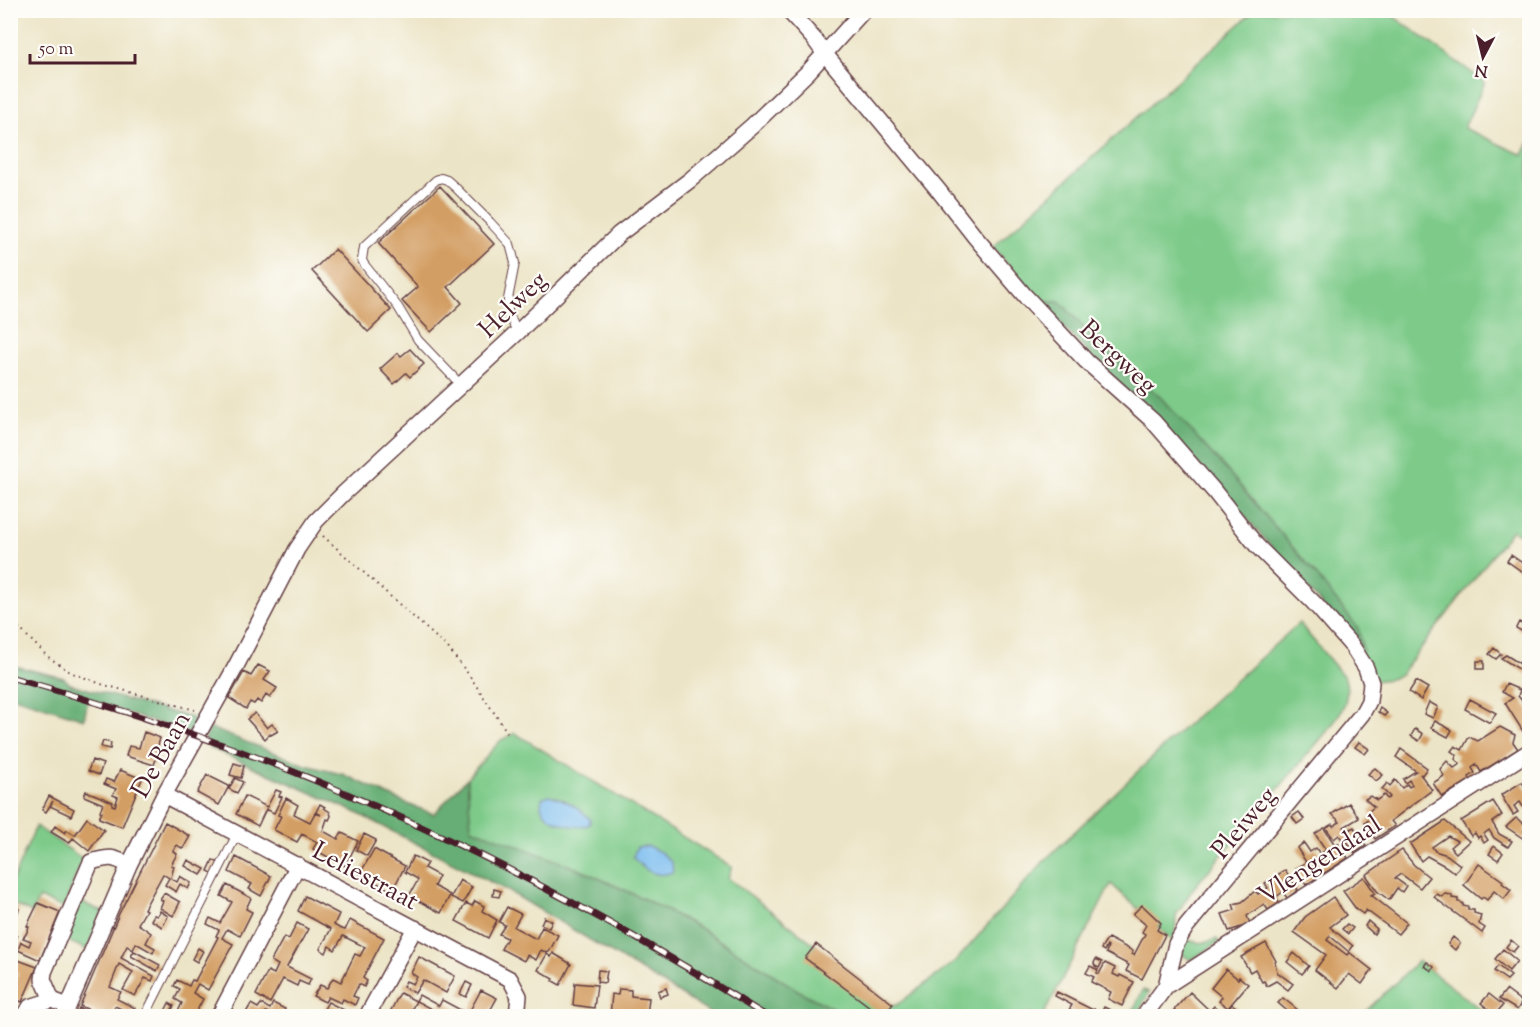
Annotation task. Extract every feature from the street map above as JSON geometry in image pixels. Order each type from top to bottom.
[{"type":"street","name":"Bergweg","points":[[788,10],[1026,297],[1086,361],[1153,421],[1207,483],[1257,546],[1314,603],[1344,637],[1366,668],[1371,683],[1371,695]]},
{"type":"street","name":"Helweg","points":[[235,668],[297,549],[312,527],[343,494],[517,333],[619,234],[690,180],[782,97],[864,10]]},
{"type":"street","name":"De Baan","points":[[52,1000],[67,1012],[129,865],[164,795],[235,668]]},
{"type":"street","name":"Pleiweg","points":[[1166,986],[1176,944],[1186,927],[1356,723],[1371,695]]},
{"type":"street","name":"Vlengendaal","points":[[1144,1017],[1166,986],[1530,751]]},
{"type":"street","name":"Leliestraat","points":[[164,795],[510,979],[519,996],[517,1017]]},
{"type":"street","points":[[25,1017],[30,1007],[52,1000],[42,979],[91,862],[109,857],[129,865]]},
{"type":"street","points":[[219,1017],[298,865]]},
{"type":"street","points":[[367,1017],[414,928]]},
{"type":"lane","points":[[461,385],[418,340],[398,307],[362,260],[364,248],[436,180],[441,178],[447,180],[510,244],[515,263],[507,306],[517,333]]},
{"type":"lane","points":[[145,1017],[237,834]]},
{"type":"path","points":[[312,527],[448,648],[509,735]]},
{"type":"path","points":[[10,619],[47,656],[69,672],[101,684],[210,714]]},
{"type":"green space","points":[[1254,11],[1386,11],[1485,82],[1464,128],[1523,155],[1529,142],[1529,539],[1512,530],[1401,674],[1391,679],[1374,681],[1317,576],[1161,398],[1107,351],[1059,301],[1039,301],[993,247]]},
{"type":"green space","points":[[1039,301],[1059,301],[1107,351],[1161,398],[1317,576],[1358,628],[1363,650],[1218,485]]},
{"type":"green space","points":[[1299,623],[1345,678],[1346,699],[1338,716],[1192,890],[1176,915],[1173,941],[1111,884],[1043,1016],[1031,1014],[1030,1016],[846,1016],[799,991],[698,927],[644,899],[581,870],[471,828],[467,778],[501,740],[515,733],[732,867],[728,878],[895,1006],[955,962],[1045,860],[1177,734]],"holes":[[[549,795],[565,800],[572,826],[547,815],[542,798]]]},
{"type":"green space","points":[[10,665],[64,678],[70,684],[200,720],[192,734],[88,701],[84,719],[11,696]]},
{"type":"green space","points":[[210,728],[306,765],[345,775],[434,814],[467,778],[471,828],[581,870],[644,899],[698,927],[799,991],[846,1016],[714,1016],[510,892],[357,813],[210,748],[205,738]]},
{"type":"green space","points":[[36,826],[83,859],[63,908],[39,898],[32,913],[11,903],[11,884]]},
{"type":"green space","points":[[81,902],[103,912],[87,950],[66,940],[63,934]]},
{"type":"green space","points":[[1187,939],[1202,943],[1217,939],[1219,942],[1191,960],[1180,953]]},
{"type":"green space","points":[[1418,961],[1489,1016],[1361,1016]]},
{"type":"green space","points":[[1143,990],[1149,992],[1138,1013],[1133,1011]]},
{"type":"water","points":[[549,795],[576,807],[590,819],[590,824],[574,826],[551,818],[541,807],[542,798]]},
{"type":"water","points":[[648,846],[662,853],[672,863],[673,872],[656,874],[637,862],[633,857],[637,847]]},
{"type":"building","points":[[440,186],[494,244],[448,287],[462,303],[431,332],[402,301],[418,287],[378,243]]},
{"type":"building","points":[[335,249],[391,310],[368,332],[312,271]]},
{"type":"building","points":[[410,349],[424,364],[410,377],[406,373],[394,384],[380,369],[398,353],[401,356]]},
{"type":"building","points":[[1511,555],[1528,567],[1524,573],[1507,561]]},
{"type":"building","points":[[1519,622],[1530,629],[1530,636],[1516,628]]},
{"type":"building","points":[[1494,648],[1501,654],[1496,659],[1489,654]]},
{"type":"building","points":[[1506,655],[1530,670],[1530,676],[1501,658]]},
{"type":"building","points":[[1477,661],[1484,661],[1484,669],[1477,669]]},
{"type":"building","points":[[258,665],[270,671],[264,680],[277,688],[270,698],[266,695],[261,703],[257,700],[254,704],[250,702],[246,709],[229,698],[244,672],[251,676]]},
{"type":"building","points":[[1416,681],[1428,688],[1421,700],[1409,692]]},
{"type":"building","points":[[1506,684],[1520,690],[1518,696],[1530,710],[1530,729],[1524,733],[1505,703],[1513,698],[1502,692]]},
{"type":"building","points":[[1470,699],[1496,713],[1490,723],[1465,709]]},
{"type":"building","points":[[1429,702],[1438,707],[1433,718],[1424,714]]},
{"type":"building","points":[[1380,708],[1387,713],[1384,716],[1378,712]]},
{"type":"building","points":[[255,713],[267,728],[272,724],[278,731],[265,739],[247,719]]},
{"type":"building","points":[[1435,721],[1452,730],[1448,737],[1431,728]]},
{"type":"building","points":[[1500,727],[1515,735],[1513,742],[1518,749],[1481,772],[1476,764],[1472,768],[1475,773],[1469,777],[1470,780],[1442,797],[1433,783],[1444,776],[1440,769],[1447,761],[1454,768],[1460,764],[1455,759],[1457,755],[1451,751],[1455,746],[1462,750],[1469,737],[1478,741]]},
{"type":"building","points":[[1415,729],[1423,734],[1419,741],[1411,736]]},
{"type":"building","points":[[144,732],[160,738],[154,765],[126,756],[129,746],[139,748]]},
{"type":"building","points":[[103,741],[111,743],[110,749],[101,747]]},
{"type":"building","points":[[1359,742],[1369,749],[1365,754],[1355,747]]},
{"type":"building","points":[[1401,749],[1427,768],[1422,775],[1420,774],[1432,790],[1391,821],[1395,826],[1375,839],[1365,823],[1372,817],[1369,811],[1374,807],[1365,799],[1370,796],[1377,800],[1384,795],[1387,799],[1390,797],[1382,789],[1387,783],[1390,786],[1395,780],[1402,788],[1407,784],[1409,787],[1412,785],[1409,780],[1405,783],[1403,779],[1416,771],[1396,757]]},
{"type":"building","points":[[92,760],[103,764],[99,775],[88,771]]},
{"type":"building","points":[[234,763],[244,766],[241,778],[230,775]]},
{"type":"building","points":[[1375,768],[1383,775],[1376,781],[1368,774]]},
{"type":"building","points":[[120,770],[142,779],[122,827],[99,818],[103,804],[84,796],[86,791],[113,802],[112,805],[115,806],[118,797],[113,795],[116,789],[104,784],[106,779],[114,782]]},
{"type":"building","points":[[207,775],[229,786],[219,805],[197,793]]},
{"type":"building","points":[[235,778],[243,782],[237,793],[229,789]]},
{"type":"building","points":[[1522,782],[1530,794],[1530,807],[1525,810],[1520,802],[1514,806],[1518,812],[1513,815],[1501,795]]},
{"type":"building","points":[[276,790],[281,792],[279,796],[282,797],[274,813],[266,809],[258,826],[236,814],[245,796],[267,807]]},
{"type":"building","points":[[49,796],[74,809],[71,816],[50,806],[53,801],[46,812],[42,810]]},
{"type":"building","points":[[286,798],[298,805],[294,814],[310,822],[315,813],[321,815],[316,812],[320,804],[330,812],[331,816],[329,820],[327,819],[323,831],[338,839],[342,833],[358,841],[345,866],[313,849],[317,842],[302,834],[297,842],[274,830]]},
{"type":"building","points":[[1493,801],[1502,815],[1492,822],[1499,834],[1512,841],[1508,847],[1494,838],[1489,830],[1484,834],[1488,840],[1484,843],[1475,833],[1471,836],[1461,821]]},
{"type":"building","points":[[1349,803],[1359,818],[1344,827],[1347,831],[1354,827],[1366,846],[1355,853],[1346,840],[1344,842],[1339,835],[1334,839],[1326,828],[1340,822],[1332,814]]},
{"type":"building","points":[[1299,812],[1304,819],[1297,824],[1292,817]]},
{"type":"building","points":[[87,818],[104,830],[89,851],[73,838],[69,843],[51,832],[55,826],[65,833],[67,830],[75,835]]},
{"type":"building","points":[[1516,818],[1528,826],[1524,831],[1528,833],[1524,839],[1506,827]]},
{"type":"building","points":[[1445,821],[1469,841],[1456,853],[1450,847],[1457,841],[1448,836],[1432,847],[1460,865],[1455,873],[1427,856],[1421,861],[1410,844]]},
{"type":"building","points":[[165,822],[190,836],[183,849],[177,845],[173,851],[177,854],[171,865],[174,866],[171,878],[177,882],[180,876],[191,883],[188,889],[180,884],[176,892],[165,885],[169,878],[163,874],[138,924],[151,933],[146,943],[155,948],[153,953],[136,943],[133,950],[127,946],[121,958],[154,976],[152,981],[145,978],[135,996],[123,990],[133,972],[119,964],[110,987],[121,992],[117,999],[135,1008],[131,1014],[115,1006],[112,1012],[117,1016],[104,1016],[80,1006],[119,914]]},
{"type":"building","points":[[1324,828],[1335,845],[1338,843],[1348,858],[1306,885],[1296,869],[1306,862],[1297,848],[1304,843],[1310,852],[1316,848],[1320,854],[1326,850],[1315,834]]},
{"type":"building","points":[[364,834],[376,840],[367,856],[356,850]]},
{"type":"building","points":[[1494,846],[1503,853],[1498,860],[1489,854]]},
{"type":"building","points":[[374,849],[405,866],[392,891],[360,874]]},
{"type":"building","points":[[1402,850],[1414,865],[1429,877],[1420,888],[1401,874],[1395,878],[1406,886],[1402,892],[1397,888],[1389,900],[1377,891],[1366,875]]},
{"type":"building","points":[[413,856],[427,863],[424,868],[439,876],[434,886],[450,895],[441,913],[409,896],[418,880],[405,872]]},
{"type":"building","points":[[236,857],[271,876],[261,896],[249,889],[252,884],[229,872]]},
{"type":"building","points":[[188,860],[205,869],[201,875],[185,866]]},
{"type":"building","points":[[213,860],[219,863],[214,874],[208,871]]},
{"type":"building","points":[[1479,864],[1503,881],[1502,883],[1511,890],[1504,899],[1494,891],[1487,900],[1483,897],[1481,899],[1464,885]]},
{"type":"building","points":[[1285,870],[1298,890],[1287,898],[1283,892],[1276,897],[1279,903],[1268,910],[1264,904],[1247,916],[1250,924],[1229,931],[1222,914],[1235,910],[1233,904],[1242,902],[1255,891],[1258,894],[1268,888],[1265,883]]},
{"type":"building","points":[[1364,877],[1375,893],[1371,895],[1407,923],[1398,934],[1366,910],[1363,914],[1356,909],[1343,891]]},
{"type":"building","points":[[460,880],[472,887],[463,903],[451,897]]},
{"type":"building","points":[[227,885],[251,898],[246,909],[252,912],[240,936],[227,929],[222,938],[233,944],[208,990],[198,984],[193,993],[203,999],[194,1016],[176,1016],[182,1003],[175,999],[180,989],[174,986],[177,980],[189,986],[192,980],[195,981],[218,937],[216,936],[219,930],[207,924],[210,918],[220,923],[232,902],[221,896]]},
{"type":"building","points":[[494,889],[501,891],[499,897],[493,896]]},
{"type":"building","points":[[164,893],[180,902],[173,916],[160,908],[163,901],[160,899]]},
{"type":"building","points":[[1437,894],[1442,897],[1445,894],[1452,895],[1452,898],[1458,899],[1463,906],[1468,907],[1468,910],[1474,910],[1474,913],[1481,915],[1479,924],[1485,928],[1482,933],[1434,897]]},
{"type":"building","points":[[305,896],[339,914],[334,925],[339,928],[345,930],[350,920],[384,938],[363,978],[367,981],[364,987],[359,984],[353,996],[358,998],[355,1005],[343,999],[341,1003],[328,997],[325,1002],[313,996],[320,985],[327,988],[333,978],[341,982],[355,954],[360,956],[365,947],[343,936],[335,950],[329,946],[326,953],[320,949],[331,929],[298,911]]},
{"type":"building","points":[[1333,897],[1346,915],[1330,927],[1353,946],[1349,952],[1372,970],[1362,984],[1349,974],[1338,988],[1315,970],[1326,955],[1294,932],[1305,917]],"holes":[[[1330,936],[1349,952],[1347,955],[1327,940]]]},
{"type":"building","points":[[475,901],[484,906],[482,911],[497,920],[488,938],[456,921],[466,903],[472,906]]},
{"type":"building","points":[[38,903],[60,912],[40,960],[18,950],[21,942],[29,946],[31,941],[23,938]]},
{"type":"building","points":[[1142,905],[1161,923],[1157,930],[1165,935],[1142,979],[1126,971],[1129,965],[1106,953],[1107,946],[1104,951],[1101,949],[1108,938],[1133,951],[1134,955],[1145,934],[1142,932],[1146,925],[1133,914]]},
{"type":"building","points":[[12,906],[19,909],[17,915],[10,912]]},
{"type":"building","points":[[507,907],[521,914],[514,927],[536,939],[542,927],[558,935],[549,952],[541,950],[536,960],[527,955],[524,961],[501,949],[507,938],[499,934],[505,925],[499,922]]},
{"type":"building","points":[[160,911],[168,916],[162,927],[151,920]]},
{"type":"building","points":[[544,917],[552,921],[549,928],[541,924]]},
{"type":"building","points":[[1368,921],[1377,929],[1374,934],[1365,926]]},
{"type":"building","points":[[297,923],[308,929],[287,967],[311,979],[308,985],[299,981],[297,986],[283,979],[270,1003],[256,995],[268,971],[274,974],[278,965],[271,961],[284,937],[289,939]]},
{"type":"building","points":[[1347,924],[1353,928],[1348,934],[1342,929]]},
{"type":"building","points":[[10,927],[16,930],[14,934],[17,936],[16,940],[10,938]]},
{"type":"building","points":[[1453,937],[1460,943],[1455,950],[1448,944]]},
{"type":"building","points":[[1511,940],[1518,946],[1513,952],[1506,947]]},
{"type":"building","points":[[1266,943],[1276,961],[1277,972],[1293,984],[1288,990],[1276,981],[1267,986],[1255,969],[1250,972],[1241,957]]},
{"type":"building","points":[[816,944],[893,1004],[882,1016],[805,958]]},
{"type":"building","points":[[198,948],[203,951],[197,962],[192,959]]},
{"type":"building","points":[[1503,949],[1517,961],[1509,971],[1495,959]]},
{"type":"building","points":[[134,951],[160,965],[157,971],[131,956]]},
{"type":"building","points":[[553,953],[571,964],[560,985],[538,970],[547,954],[551,957]]},
{"type":"building","points":[[1294,953],[1309,966],[1302,974],[1287,962]]},
{"type":"building","points":[[10,957],[37,967],[22,1002],[10,997],[10,984],[13,985],[18,973],[16,972],[14,976],[10,975]]},
{"type":"building","points":[[419,957],[455,976],[446,993],[423,980],[415,993],[403,987],[406,981],[413,984],[417,977],[411,973]]},
{"type":"building","points":[[1096,959],[1102,962],[1099,968],[1094,963]]},
{"type":"building","points":[[1427,962],[1434,967],[1432,971],[1424,966]]},
{"type":"building","points":[[1105,963],[1115,968],[1113,974],[1134,982],[1122,1006],[1108,999],[1111,992],[1091,982],[1094,977],[1086,973],[1090,966],[1098,970],[1099,974]]},
{"type":"building","points":[[1498,966],[1511,976],[1507,980],[1494,971]]},
{"type":"building","points":[[1226,969],[1248,984],[1228,1008],[1219,1001],[1222,997],[1211,988]]},
{"type":"building","points":[[598,970],[607,971],[605,983],[597,982]]},
{"type":"building","points":[[466,982],[472,985],[466,997],[460,994]]},
{"type":"building","points":[[575,983],[597,985],[594,1008],[573,1005]]},
{"type":"building","points":[[666,988],[668,994],[660,997],[658,991]]},
{"type":"building","points":[[619,989],[631,990],[631,996],[649,998],[647,1016],[610,1016],[612,994],[618,995]]},
{"type":"building","points":[[481,990],[497,998],[487,1016],[446,1016],[440,1013],[438,1016],[432,1016],[435,1011],[416,1001],[419,995],[439,1006],[442,1000],[468,1014]]},
{"type":"building","points":[[1506,990],[1522,1002],[1517,1010],[1499,999]]},
{"type":"building","points":[[1057,992],[1101,1013],[1104,1007],[1118,1014],[1116,1016],[1082,1016],[1069,1010],[1072,1005],[1055,996]]},
{"type":"building","points":[[1190,992],[1210,1011],[1205,1016],[1170,1016],[1174,1010]]},
{"type":"building","points":[[400,993],[416,1001],[408,1016],[388,1016]]},
{"type":"building","points":[[1489,994],[1503,1005],[1495,1015],[1481,1003]]},
{"type":"building","points":[[1283,998],[1298,1010],[1293,1016],[1278,1003]]},
{"type":"building","points":[[328,1002],[344,1010],[340,1016],[320,1016]]},
{"type":"building","points":[[169,1003],[174,1006],[168,1016],[163,1015]]},
{"type":"building","points":[[273,1003],[285,1009],[281,1016],[274,1016],[266,1012],[264,1016],[244,1016],[251,1004],[258,1008],[261,1004],[270,1009]]},
{"type":"building","points":[[1232,1004],[1241,1011],[1237,1016],[1228,1009]]},
{"type":"building","points":[[1214,1006],[1227,1016],[1214,1016],[1209,1012]]},
{"type":"building","points":[[79,1008],[98,1016],[76,1016]]},
{"type":"railway","points":[[10,677],[102,704],[238,750],[326,785],[421,827],[572,902],[766,1016]]}]
